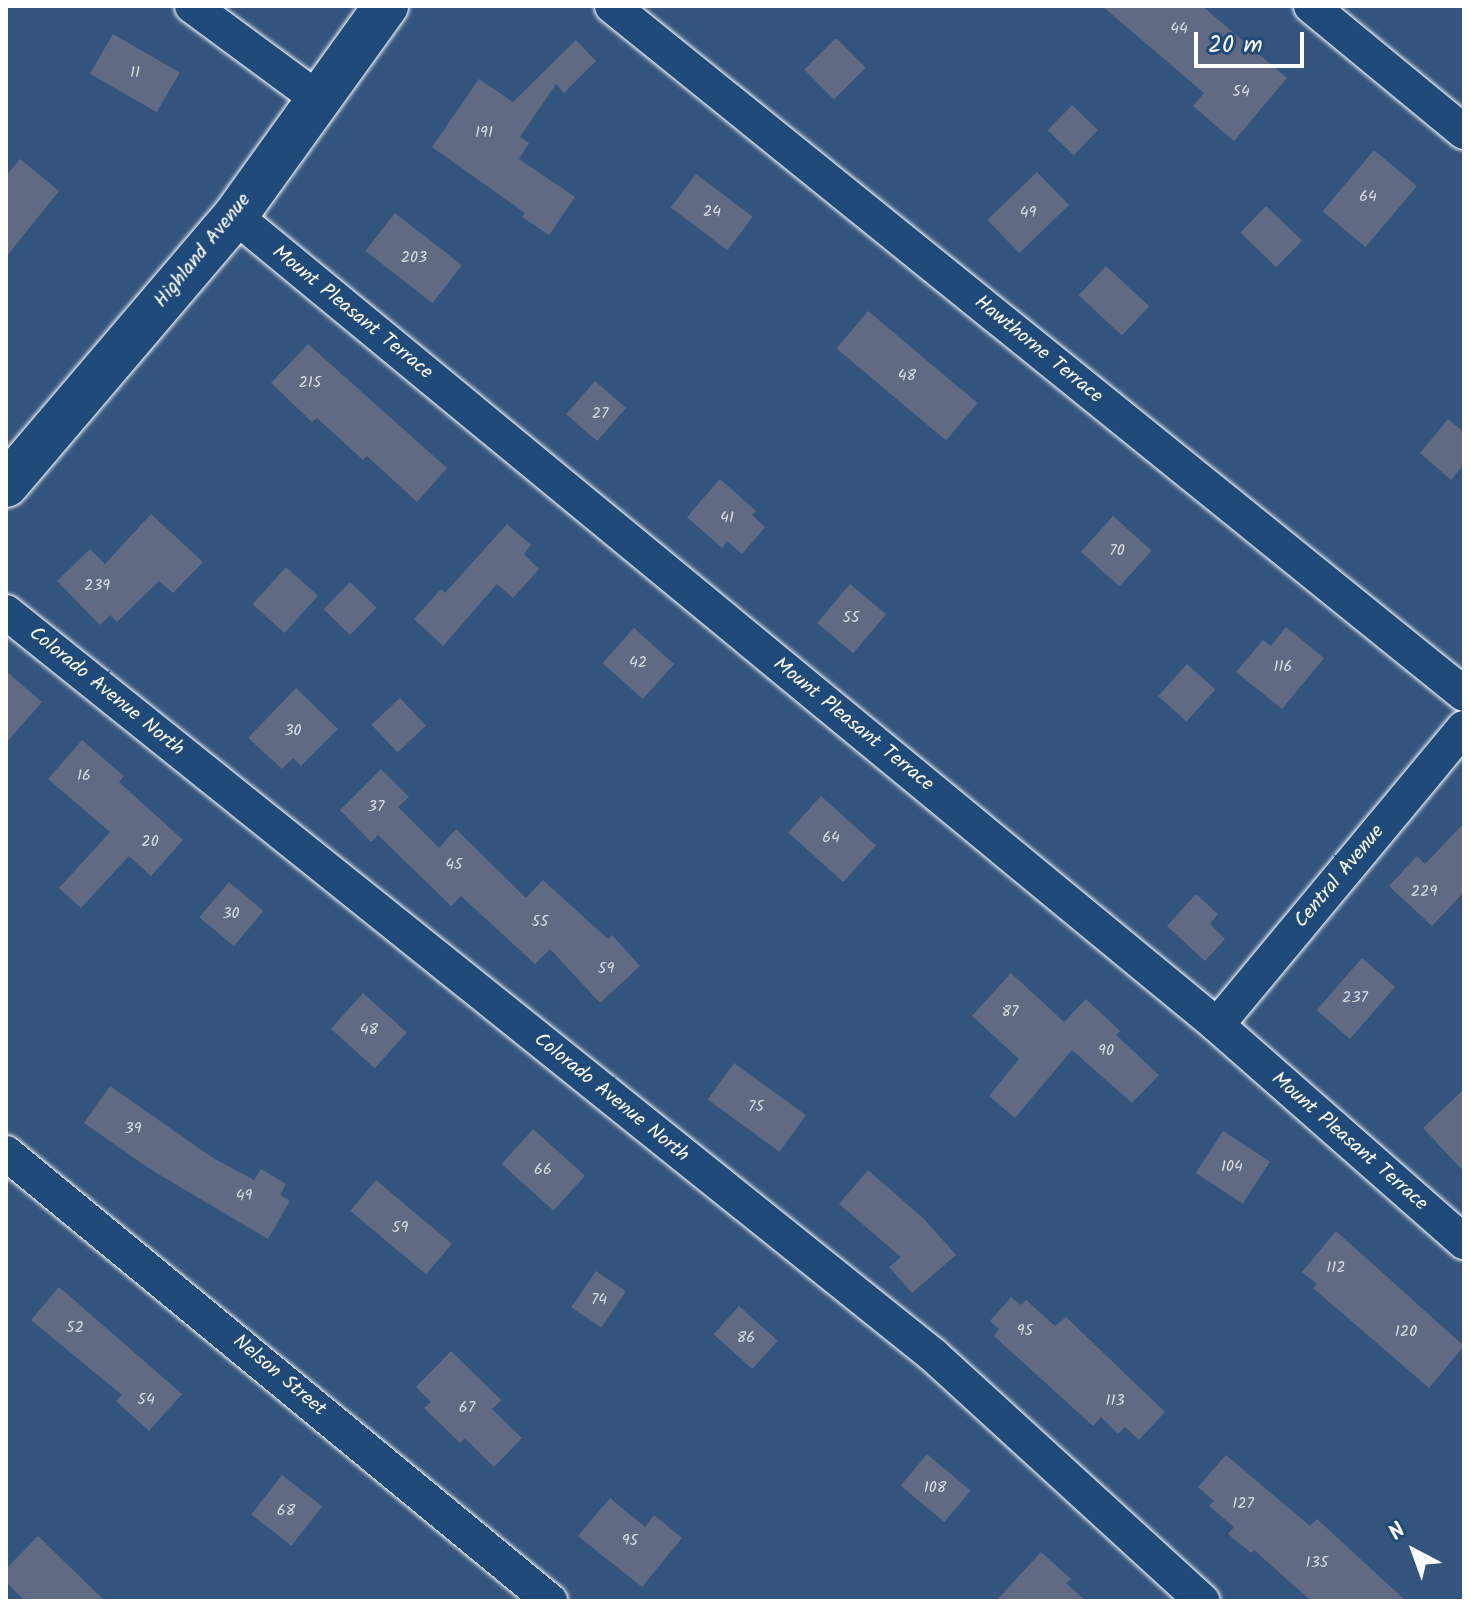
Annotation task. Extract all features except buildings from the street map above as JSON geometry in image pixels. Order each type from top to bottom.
[{"type":"street","points":[[192,6],[318,99]]},
{"type":"street","name":"Highland Avenue","points":[[6,485],[235,216],[386,6]]},
{"type":"street","name":"Hawthorne Terrace","points":[[612,6],[1464,694]]},
{"type":"street","points":[[1311,6],[1464,132]]},
{"type":"street","name":"Mount Pleasant Terrace","points":[[235,216],[1217,1025],[1464,1242]]},
{"type":"street","name":"Colorado Avenue North","points":[[6,612],[933,1355],[1202,1601]]},
{"type":"street","name":"Central Avenue","points":[[1217,1025],[1464,728]]},
{"type":"street","name":"Nelson Street","points":[[6,1153],[550,1601]]}]
